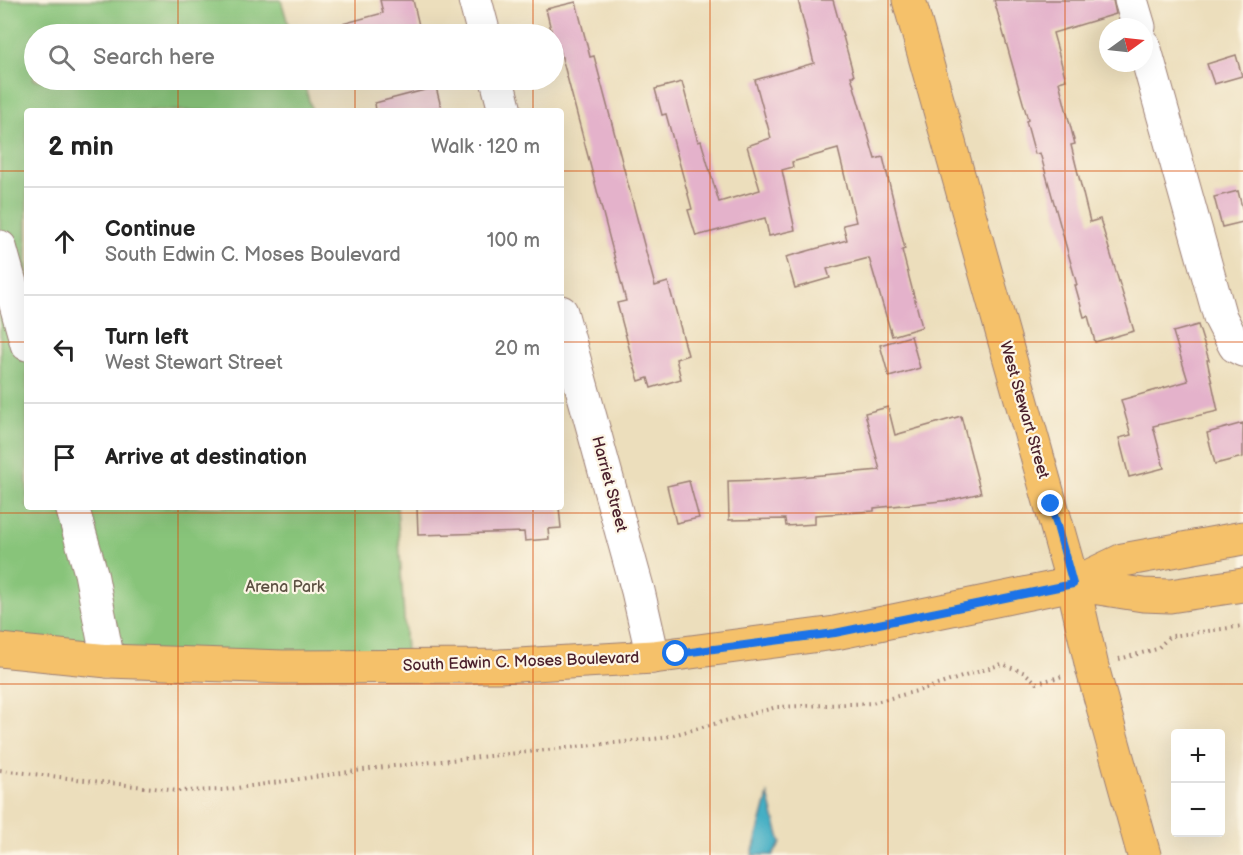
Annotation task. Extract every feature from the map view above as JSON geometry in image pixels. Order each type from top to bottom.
[{"type":"main road","name":"West Stewart Street","points":[[909,0],[1073,584],[1095,676],[1144,855]]},
{"type":"main road","name":"South Edwin C. Moses Boulevard","points":[[0,650],[108,661],[283,667],[488,666],[653,657],[835,633],[1073,584],[1123,560],[1243,538]]},
{"type":"main road","name":"South Edwin C. Moses Boulevard","points":[[1073,584],[1143,595],[1170,596],[1243,585]]},
{"type":"street","points":[[475,0],[481,24]]},
{"type":"street","points":[[1131,0],[1136,18]]},
{"type":"street","points":[[1151,72],[1220,317],[1235,345],[1243,350]]},
{"type":"street","points":[[500,90],[504,108]]},
{"type":"street","points":[[0,248],[24,333]]},
{"type":"street","name":"Harriet Street","points":[[564,323],[638,591],[653,657]]},
{"type":"street","points":[[73,510],[91,573],[108,661]]},
{"type":"path","points":[[1149,651],[1157,649],[1173,636],[1243,626]]},
{"type":"path","points":[[0,770],[178,791],[223,790],[384,767],[662,738],[777,707],[872,703],[1002,664],[1025,673],[1037,683],[1044,681]]},
{"type":"green space","name":"Arena Park","points":[[0,0],[281,0],[288,24],[24,24],[24,90],[306,90],[311,108],[24,108],[24,510],[397,510],[407,667],[0,650]]},
{"type":"water","points":[[768,795],[781,843],[773,855],[752,855]]},
{"type":"building","points":[[380,0],[413,0],[419,24],[342,24],[383,13]]},
{"type":"building","points":[[798,0],[833,0],[854,76],[851,76],[875,159],[883,157],[905,249],[902,250],[922,327],[892,336],[869,258],[827,269],[830,278],[795,288],[786,257],[847,240],[843,225],[856,222],[838,149],[792,162],[793,167],[782,170],[795,230],[769,236],[765,218],[696,236],[688,210],[692,209],[666,114],[662,115],[655,89],[682,82],[698,142],[701,141],[719,202],[760,190],[747,146],[771,138],[755,80],[814,63]]},
{"type":"building","points":[[994,0],[1113,0],[1116,14],[1053,33],[1066,80],[1059,82],[1075,144],[1071,145],[1090,222],[1100,219],[1134,331],[1095,342],[1088,316],[1084,317],[1040,153],[1035,154],[1026,121],[1028,120]]},
{"type":"building","points":[[576,2],[590,57],[594,56],[655,286],[668,282],[688,355],[676,359],[681,379],[651,388],[648,378],[639,381],[617,303],[626,301],[564,65],[564,24],[550,24],[546,9]]},
{"type":"building","points":[[1236,55],[1242,76],[1214,84],[1207,64]]},
{"type":"building","points":[[425,90],[437,90],[441,108],[376,108],[375,103]]},
{"type":"building","points":[[1238,191],[1243,222],[1222,227],[1214,197]]},
{"type":"building","points":[[1198,325],[1209,360],[1207,360],[1218,411],[1153,426],[1164,468],[1129,477],[1119,438],[1131,435],[1121,400],[1188,381],[1173,332]]},
{"type":"building","points":[[911,336],[920,368],[889,377],[880,345]]},
{"type":"building","points":[[888,407],[895,435],[961,416],[981,493],[951,500],[874,508],[874,511],[815,515],[815,524],[786,526],[785,519],[729,520],[728,481],[880,470],[865,413]]},
{"type":"building","points":[[1243,423],[1243,457],[1215,464],[1207,433]]},
{"type":"building","points":[[689,481],[699,518],[676,523],[667,486]]},
{"type":"building","points":[[417,510],[559,510],[561,528],[548,529],[549,539],[525,541],[524,532],[418,535]]},
{"type":"route","points":[[676,654],[835,633],[1073,584],[1051,504]]}]
